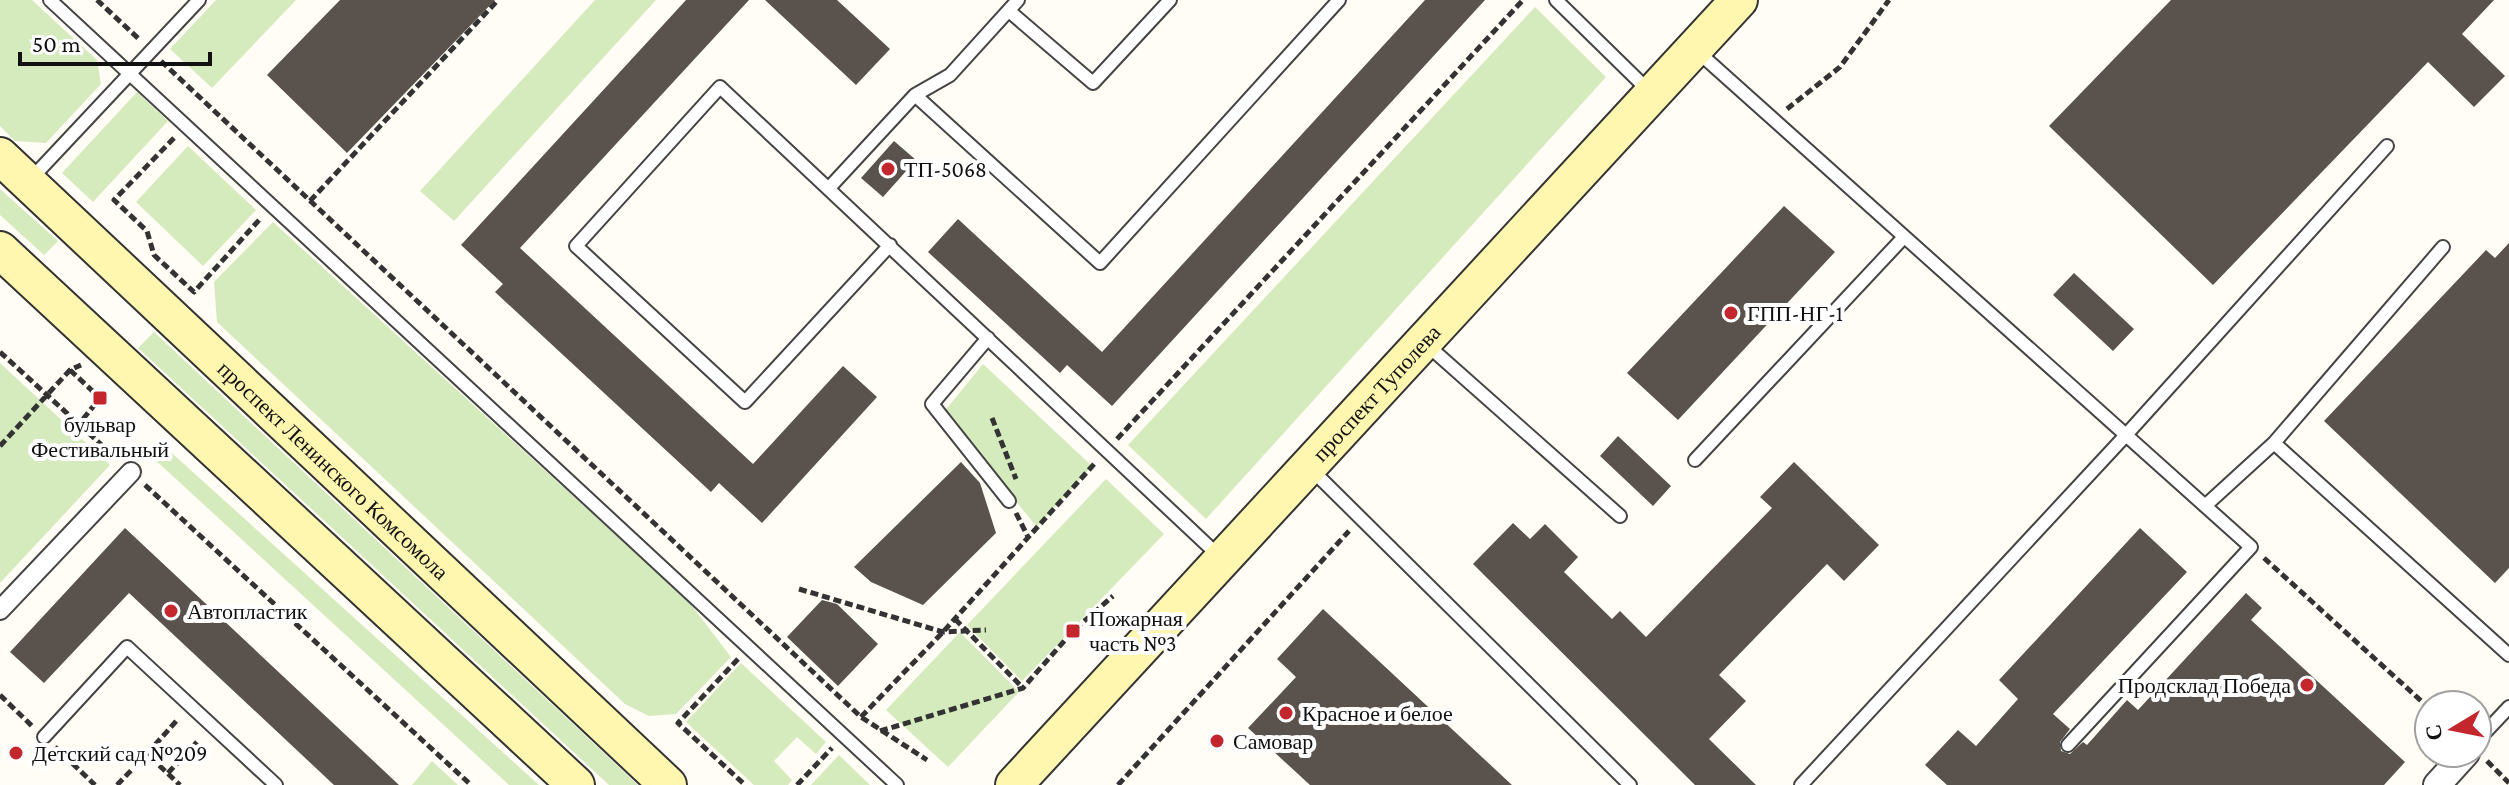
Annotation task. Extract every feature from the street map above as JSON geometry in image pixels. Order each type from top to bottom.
[{"type":"main road","name":"проспект Туполева","points":[[1014,785],[1739,0]]},
{"type":"main road","name":"проспект Ленинского Комсомола","points":[[0,156],[668,785]]},
{"type":"main road","points":[[0,250],[576,785]]},
{"type":"street","points":[[0,610],[131,472]]},
{"type":"street","points":[[2437,785],[2452,769]]},
{"type":"lane","points":[[50,0],[897,785]]},
{"type":"lane","points":[[28,182],[199,0]]},
{"type":"lane","points":[[829,188],[915,95],[950,75],[1018,0]]},
{"type":"lane","points":[[1009,11],[1093,83],[1170,0]]},
{"type":"lane","points":[[915,95],[1100,263],[1339,0]]},
{"type":"lane","points":[[1556,0],[1652,94]]},
{"type":"lane","points":[[1694,49],[2251,547],[2068,745]]},
{"type":"lane","points":[[890,245],[745,402],[576,246],[720,87],[890,245],[1222,559]]},
{"type":"lane","points":[[1801,785],[2126,435],[2387,146]]},
{"type":"lane","points":[[1695,460],[1904,237]]},
{"type":"lane","points":[[2205,506],[2274,443],[2443,247]]},
{"type":"lane","points":[[988,338],[932,404],[1009,501]]},
{"type":"lane","points":[[1423,341],[1620,516]]},
{"type":"lane","points":[[2274,443],[2509,655]]},
{"type":"lane","points":[[1308,467],[1630,785]]},
{"type":"lane","points":[[44,737],[127,647],[276,785]]},
{"type":"lane","points":[[2493,724],[2509,707]]},
{"type":"path","points":[[97,0],[861,717],[927,760]]},
{"type":"path","points":[[310,201],[498,0]]},
{"type":"path","points":[[861,717],[943,632],[1523,0]]},
{"type":"path","points":[[1774,120],[1840,67],[1889,0]]},
{"type":"path","points":[[186,125],[114,200],[147,231],[154,255],[194,292],[291,183]]},
{"type":"path","points":[[0,352],[471,785]]},
{"type":"path","points":[[0,446],[70,370],[89,362]]},
{"type":"path","points":[[70,370],[100,398],[79,424]]},
{"type":"path","points":[[1118,785],[1361,518]]},
{"type":"path","points":[[2251,547],[2413,694]]},
{"type":"path","points":[[799,589],[943,632],[986,630]]},
{"type":"path","points":[[879,731],[1023,688],[1073,631],[1113,596]]},
{"type":"path","points":[[955,619],[1023,688]]},
{"type":"path","points":[[745,785],[678,723],[749,648]]},
{"type":"path","points":[[117,785],[183,713]]},
{"type":"path","points":[[168,773],[197,742]]},
{"type":"path","points":[[797,785],[832,747]]},
{"type":"path","points":[[147,754],[180,785]]},
{"type":"path","points":[[2493,768],[2509,783]]},
{"type":"green space","points":[[0,0],[32,0],[97,60],[101,84],[46,143],[15,141],[0,126]]},
{"type":"green space","points":[[216,0],[296,0],[212,88],[170,49]]},
{"type":"green space","points":[[595,0],[656,0],[454,221],[420,191]]},
{"type":"green space","points":[[1535,7],[1606,77],[1206,519],[1128,445]]},
{"type":"green space","points":[[137,92],[168,121],[93,202],[62,173]]},
{"type":"green space","points":[[188,146],[256,210],[203,266],[136,202]]},
{"type":"green space","points":[[0,189],[58,241],[44,255],[0,215]]},
{"type":"green space","points":[[273,222],[689,602],[731,657],[676,714],[649,716],[625,704],[217,322],[214,282]]},
{"type":"green space","points":[[154,332],[638,785],[609,785],[138,348]]},
{"type":"green space","points":[[0,363],[110,465],[0,583]]},
{"type":"green space","points":[[983,364],[1092,466],[1037,527],[943,413]]},
{"type":"green space","points":[[163,445],[539,785],[509,785],[152,457]]},
{"type":"green space","points":[[1106,479],[1164,534],[1022,681],[967,625]]},
{"type":"green space","points":[[960,632],[1019,692],[948,767],[886,710]]},
{"type":"green space","points":[[741,663],[826,742],[816,754],[797,737],[774,761],[792,780],[788,785],[754,785],[686,722]]},
{"type":"green space","points":[[839,755],[870,785],[811,785]]},
{"type":"green space","points":[[432,761],[458,785],[412,785]]},
{"type":"building","points":[[340,0],[495,0],[347,153],[267,75]]},
{"type":"building","points":[[686,0],[749,0],[520,248],[753,464],[843,366],[877,397],[762,523],[719,483],[711,492],[495,292],[503,284],[461,245]]},
{"type":"building","points":[[765,0],[837,0],[890,49],[856,85]]},
{"type":"building","points":[[1425,0],[1485,0],[1112,406],[1067,365],[1060,373],[928,252],[958,219],[1102,352]]},
{"type":"building","points":[[2171,0],[2494,0],[2462,34],[2505,76],[2474,107],[2428,62],[2213,285],[2049,126]]},
{"type":"building","name":"ТП-5068","points":[[894,141],[916,160],[883,197],[861,178]]},
{"type":"building","name":"ГПП-НГ-1","points":[[1784,206],[1835,252],[1678,420],[1627,373]]},
{"type":"building","points":[[2509,243],[2509,568],[2495,583],[2324,421],[2486,250],[2495,258]]},
{"type":"building","points":[[2074,273],[2134,329],[2113,351],[2053,295]]},
{"type":"building","points":[[1618,436],[1671,486],[1653,506],[1600,456]]},
{"type":"building","points":[[961,462],[980,483],[996,533],[923,605],[871,582],[854,567]]},
{"type":"building","points":[[1794,462],[1879,545],[1844,581],[1827,564],[1719,675],[1746,701],[1709,739],[1756,785],[1695,785],[1473,564],[1513,523],[1530,539],[1545,524],[1578,557],[1564,572],[1612,619],[1620,611],[1646,637],[1772,508],[1760,497]]},
{"type":"building","points":[[125,528],[399,785],[334,785],[129,593],[44,683],[10,652]]},
{"type":"building","points":[[2140,528],[2187,572],[2053,714],[2070,729],[2060,742],[2061,751],[2070,754],[2083,742],[2087,745],[2127,700],[2138,710],[2246,593],[2262,608],[2251,620],[2405,762],[2384,785],[1947,785],[1925,765],[1958,730],[1976,746],[2018,699],[1999,680]]},
{"type":"building","points":[[822,600],[837,604],[878,644],[838,686],[787,637]]},
{"type":"building","points":[[1323,609],[1512,785],[1310,785],[1248,728],[1296,677],[1277,659]]},
{"type":"place","name":"ТП-5068","points":[[888,169]]},
{"type":"place","name":"ГПП-НГ-1","points":[[1731,313]]},
{"type":"place","name":"бульвар Фестивальный","points":[[100,398]]},
{"type":"place","name":"Автопластик","points":[[171,611]]},
{"type":"place","name":"Пожарная часть №3","points":[[1073,631]]},
{"type":"place","name":"Продсклад Победа","points":[[2307,685]]},
{"type":"place","name":"Красное и белое","points":[[1286,713]]},
{"type":"place","name":"Самовар","points":[[1217,741]]},
{"type":"place","name":"Детский сад №209","points":[[16,753]]}]
